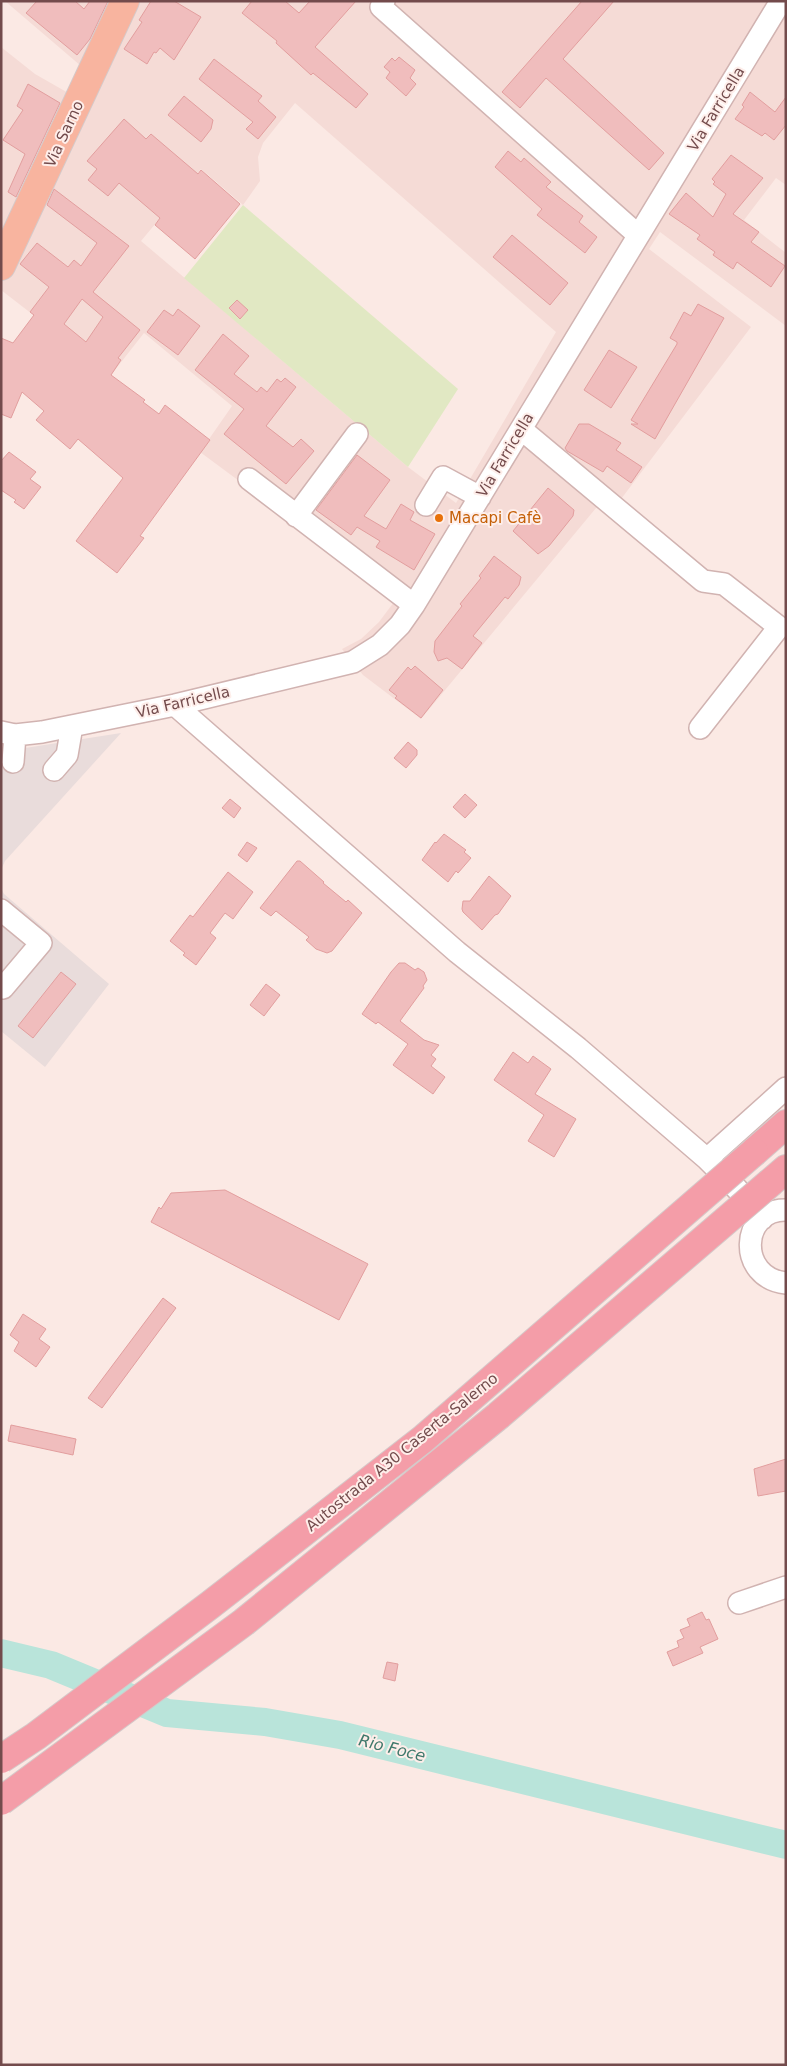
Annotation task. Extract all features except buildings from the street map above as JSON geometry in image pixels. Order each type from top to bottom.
[{"type":"highway","name":"Autostrada A30 Caserta-Salerno","points":[[1,1759],[36,1736],[210,1605],[423,1439],[786,1124]]},
{"type":"highway","points":[[1,1801],[244,1622],[498,1416],[778,1175]]},
{"type":"main road","name":"Via Sarno","points":[[1,266],[125,1]]},
{"type":"street","points":[[384,1],[381,6],[638,235]]},
{"type":"street","name":"Via Farricella","points":[[8,733],[72,726],[175,705],[353,662],[380,645],[400,625],[414,605],[781,1]]},
{"type":"street","points":[[521,429],[703,581],[724,584],[779,627],[700,728]]},
{"type":"street","points":[[296,516],[357,434]]},
{"type":"street","points":[[426,505],[443,477],[480,497]]},
{"type":"street","points":[[249,479],[414,605]]},
{"type":"street","points":[[175,705],[457,952],[578,1048],[707,1159],[762,1219]]},
{"type":"street","points":[[54,770],[67,755],[72,726]]},
{"type":"street","points":[[8,733],[13,762]]},
{"type":"street","points":[[1,910],[41,943],[3,988]]},
{"type":"street","points":[[707,1159],[786,1088]]},
{"type":"street","points":[[786,1210],[768,1214],[762,1219],[752,1232],[749,1244],[756,1268],[765,1276],[777,1282],[786,1282]]},
{"type":"street","points":[[739,1603],[786,1587]]},
{"type":"shaded area","points":[[5,1],[786,1],[786,185],[776,178],[744,220],[786,253],[786,326],[660,232],[649,249],[751,327],[612,511],[601,502],[421,719],[363,675],[342,649],[361,639],[379,622],[397,598],[200,452],[232,406],[144,333],[111,375],[1,290],[1,47],[35,74],[70,94],[81,66]],"holes":[[[295,103],[556,332],[456,503],[408,467],[141,241],[201,169],[243,205],[260,181],[258,157],[263,143]]]},
{"type":"shaded area","points":[[121,733],[5,861],[1,870],[1,749],[6,751]]},
{"type":"shaded area","points":[[1,888],[4,894],[109,984],[45,1067],[1,1031]]},
{"type":"green space","points":[[243,205],[458,389],[408,467],[184,278]]},
{"type":"waterway","name":"Rio Foce","points":[[1,1653],[51,1665],[167,1713],[265,1722],[340,1735],[786,1845]]},
{"type":"place","name":"Macapi Cafè","points":[[439,518]]}]
